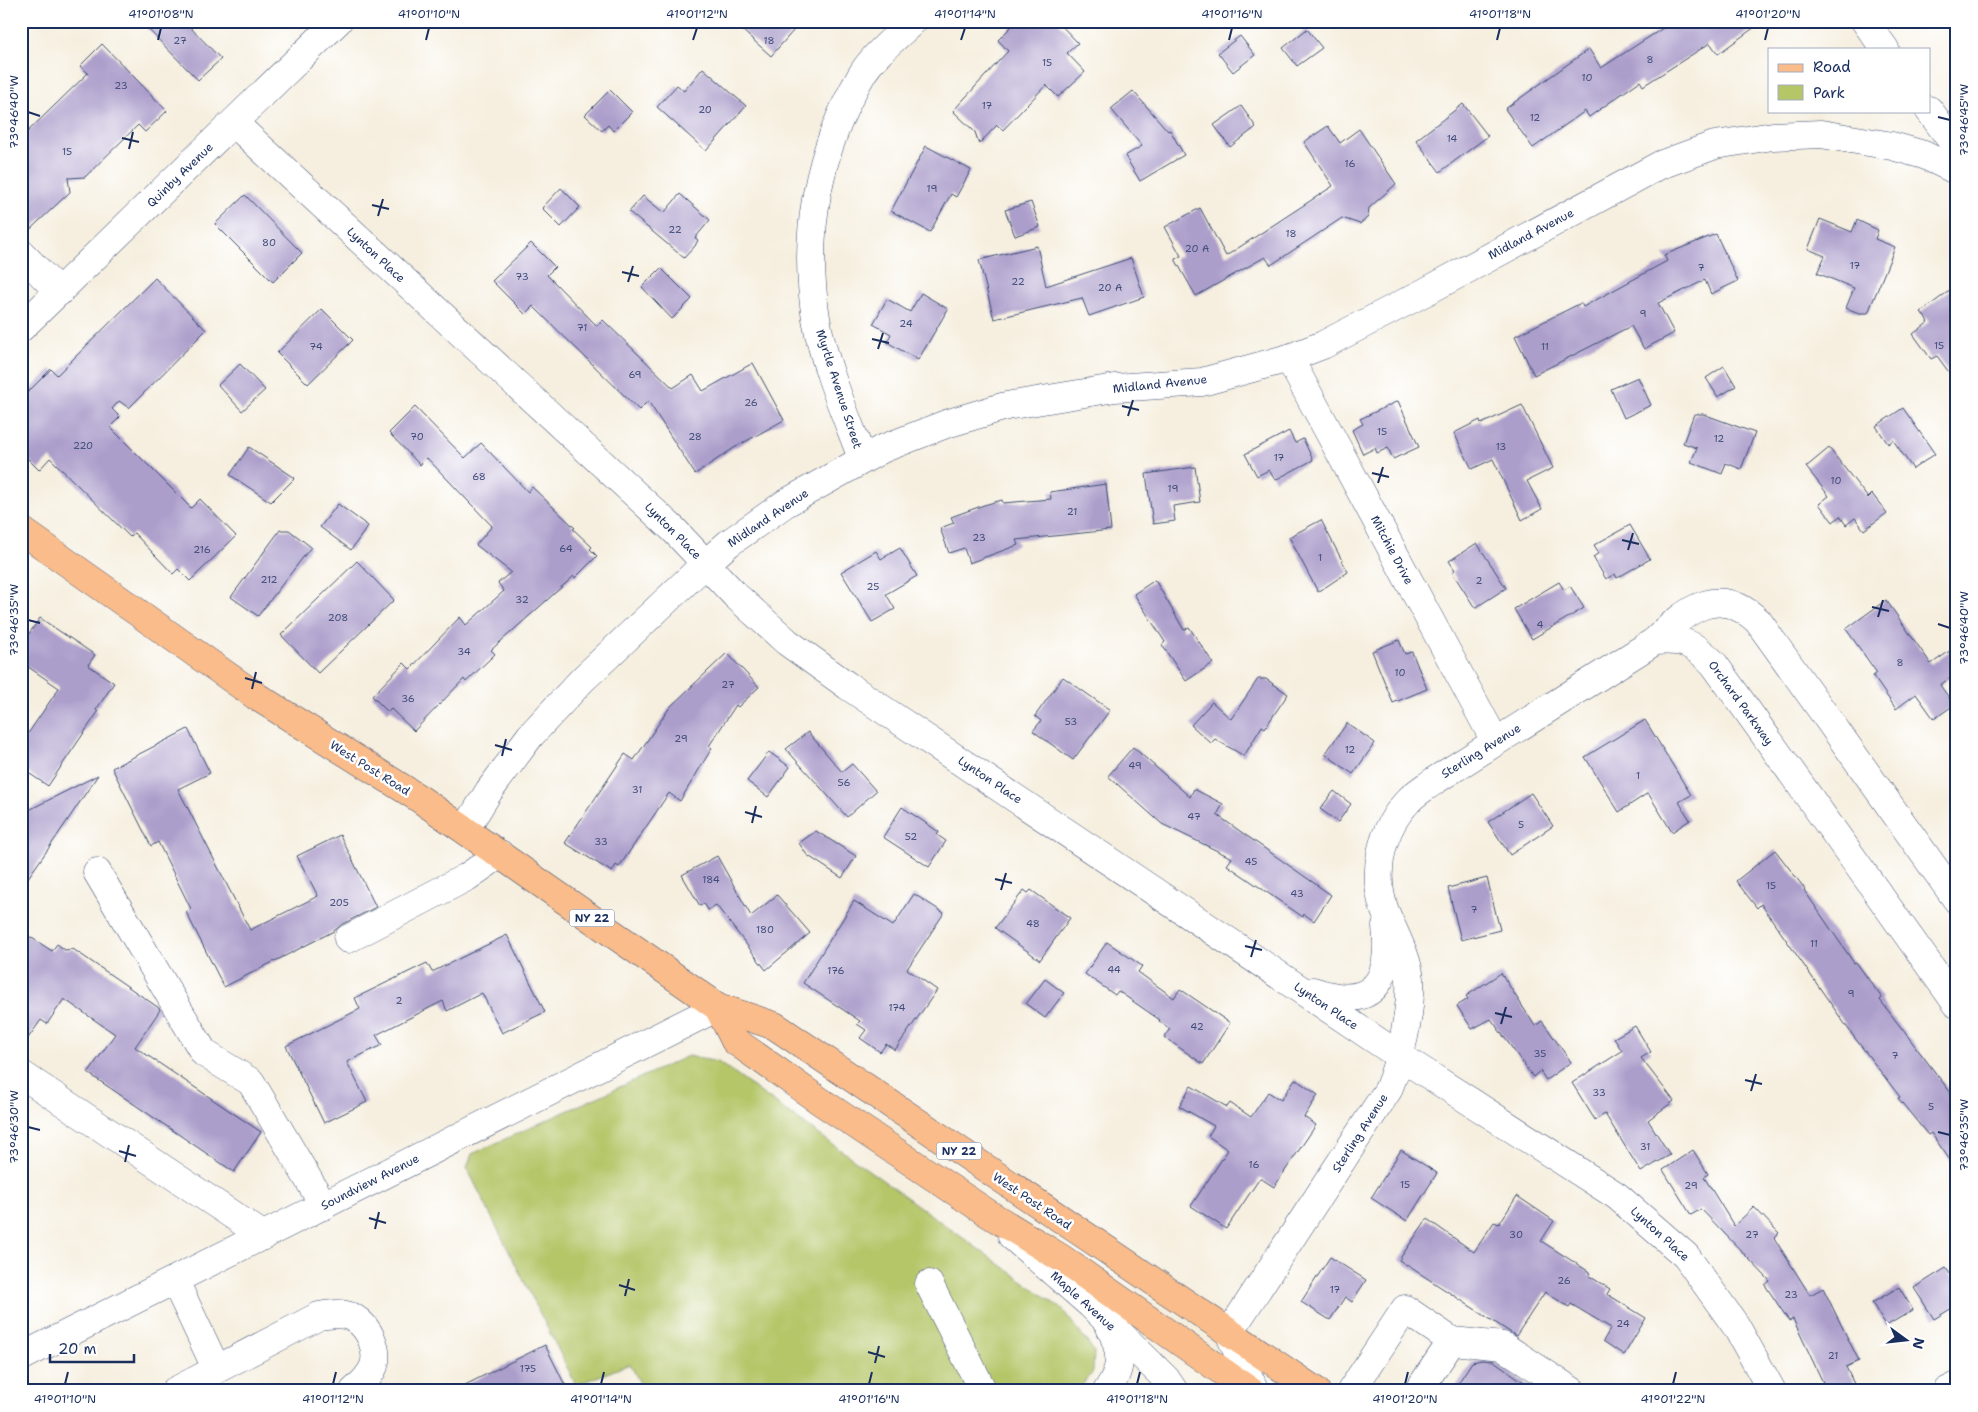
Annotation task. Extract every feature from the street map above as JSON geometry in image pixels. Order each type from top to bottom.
[{"type":"main road","name":"West Post Road","points":[[21,530],[256,696],[420,799],[718,1007],[775,1026],[1316,1391]]},
{"type":"main road","name":"West Post Road","points":[[718,1007],[735,1041],[820,1101],[989,1214],[1061,1258],[1250,1391]]},
{"type":"street","name":"Quinby Avenue","points":[[21,328],[338,21]]},
{"type":"street","name":"Myrtle Avenue Street","points":[[862,458],[840,398],[816,319],[810,270],[810,233],[827,147],[844,110],[862,75],[913,21]]},
{"type":"street","points":[[1865,21],[1884,48]]},
{"type":"street","points":[[1930,111],[1957,148]]},
{"type":"street","name":"Lynton Place","points":[[234,123],[674,530],[735,595],[787,642],[1401,1057],[1617,1196],[1659,1230],[1686,1256],[1710,1288],[1752,1352],[1772,1391]]},
{"type":"street","name":"Midland Avenue","points":[[465,830],[489,791],[530,736],[582,680],[729,543],[786,503],[862,458],[946,424],[1006,406],[1115,388],[1202,382],[1289,358],[1323,345],[1418,296],[1660,165],[1715,145],[1773,136],[1821,134],[1900,148],[1924,155],[1957,171]]},
{"type":"street","points":[[21,253],[59,292]]},
{"type":"street","name":"Mitchie Drive","points":[[1289,358],[1496,741]]},
{"type":"street","points":[[1655,642],[1682,616],[1706,604],[1719,601],[1734,603],[1746,609],[1758,621],[1957,900]]},
{"type":"street","name":"Orchard Parkway","points":[[1655,642],[1676,640],[1690,645],[1702,652],[1714,664],[1957,1004]]},
{"type":"street","name":"Sterling Avenue","points":[[1229,1333],[1388,1090],[1401,1057],[1410,980],[1406,961],[1385,910],[1379,886],[1380,858],[1384,837],[1399,812],[1410,799],[1434,781],[1655,642]]},
{"type":"street","points":[[348,939],[467,877],[500,854]]},
{"type":"street","points":[[97,872],[204,1052],[251,1082],[324,1206]]},
{"type":"street","name":"Sterling Avenue","points":[[1296,985],[1334,998],[1351,998],[1373,988],[1382,980],[1387,962],[1388,945],[1385,910]]},
{"type":"street","name":"Soundview Avenue","points":[[21,1357],[718,1007]]},
{"type":"street","points":[[21,1074],[264,1236]]},
{"type":"street","name":"Maple Avenue","points":[[989,1214],[1109,1324],[1166,1379],[1174,1391]]},
{"type":"street","points":[[175,1281],[216,1368]]},
{"type":"street","points":[[929,1284],[983,1391]]},
{"type":"street","points":[[1351,1391],[1405,1309],[1452,1340],[1503,1346],[1572,1391]]},
{"type":"street","points":[[175,1391],[319,1316],[335,1313],[353,1318],[367,1331],[375,1349],[374,1366],[366,1380],[354,1391]]},
{"type":"street","points":[[1108,1391],[1115,1379],[1120,1353],[1109,1324]]},
{"type":"street","points":[[1229,1333],[1255,1391]]},
{"type":"street","points":[[1418,1391],[1452,1340]]},
{"type":"street","points":[[1947,1391],[1957,1386]]},
{"type":"green space","points":[[688,1056],[718,1062],[1062,1309],[1094,1351],[1093,1372],[1077,1391],[644,1391],[630,1364],[576,1385],[467,1168],[472,1154]]},
{"type":"building","points":[[140,21],[184,21],[221,59],[198,80]]},
{"type":"building","points":[[732,21],[802,21],[771,56]]},
{"type":"building","points":[[1017,21],[1057,21],[1078,43],[1067,53],[1085,72],[1058,97],[1046,85],[1003,130],[997,125],[979,144],[975,132],[953,111],[1008,51],[998,40]]},
{"type":"building","points":[[1674,21],[1763,21],[1718,54],[1710,43],[1643,86],[1640,81],[1589,117],[1585,111],[1533,148],[1505,109],[1589,49],[1601,68]]},
{"type":"building","points":[[1307,29],[1322,48],[1297,66],[1283,48]]},
{"type":"building","points":[[1240,36],[1255,55],[1233,72],[1218,53]]},
{"type":"building","points":[[102,44],[167,111],[145,132],[138,125],[85,177],[68,178],[70,192],[21,238],[21,138],[88,73],[80,66]]},
{"type":"building","points":[[703,68],[746,106],[706,151],[657,107],[677,85],[684,91]]},
{"type":"building","points":[[610,90],[632,112],[613,131],[608,125],[602,131],[585,115]]},
{"type":"building","points":[[1133,91],[1168,131],[1170,130],[1184,155],[1140,181],[1125,156],[1142,146],[1111,109]]},
{"type":"building","points":[[1463,104],[1488,136],[1440,172],[1416,140]]},
{"type":"building","points":[[1241,106],[1256,127],[1230,147],[1214,125]]},
{"type":"building","points":[[1328,126],[1340,143],[1359,129],[1396,184],[1369,208],[1368,217],[1360,224],[1342,218],[1271,265],[1265,257],[1196,296],[1175,259],[1181,256],[1165,227],[1200,208],[1226,256],[1333,186],[1304,142]]},
{"type":"building","points":[[926,146],[971,170],[956,197],[951,194],[930,232],[891,211]]},
{"type":"building","points":[[561,188],[580,207],[561,227],[542,208]]},
{"type":"building","points":[[680,194],[710,220],[695,238],[698,240],[695,246],[684,258],[629,212],[643,196],[664,213]]},
{"type":"building","points":[[245,195],[302,253],[273,282],[215,224]]},
{"type":"building","points":[[1031,202],[1040,227],[1015,236],[1005,210]]},
{"type":"building","points":[[1820,219],[1852,232],[1857,220],[1878,230],[1875,239],[1895,247],[1868,313],[1859,313],[1846,308],[1854,288],[1817,273],[1825,256],[1808,249]]},
{"type":"building","points":[[1716,234],[1738,281],[1711,294],[1705,280],[1658,303],[1674,333],[1644,349],[1631,326],[1534,375],[1515,336],[1581,303],[1583,307],[1667,261],[1664,255]]},
{"type":"building","points":[[531,243],[555,267],[547,275],[597,326],[603,320],[673,388],[693,375],[703,391],[753,363],[784,420],[734,448],[695,474],[648,401],[639,410],[533,306],[525,314],[492,281]]},
{"type":"building","points":[[1037,246],[1046,286],[1131,258],[1144,297],[1089,316],[1082,298],[994,319],[979,260]]},
{"type":"building","points":[[661,268],[692,299],[672,319],[642,287]]},
{"type":"building","points":[[155,278],[206,330],[129,408],[119,401],[112,409],[120,417],[110,427],[191,508],[200,499],[236,536],[190,581],[178,569],[173,574],[134,533],[130,537],[50,458],[39,470],[21,452],[21,399],[51,369],[57,375]]},
{"type":"building","points":[[1957,285],[1957,383],[1937,356],[1931,359],[1913,334],[1929,322],[1921,312]]},
{"type":"building","points":[[921,293],[948,309],[918,360],[887,342],[891,334],[873,324],[887,299],[910,312]]},
{"type":"building","points":[[322,309],[353,340],[308,384],[277,353]]},
{"type":"building","points":[[240,364],[265,390],[242,411],[218,385]]},
{"type":"building","points":[[1724,366],[1736,386],[1718,397],[1706,378]]},
{"type":"building","points":[[1638,377],[1651,405],[1624,418],[1611,389]]},
{"type":"building","points":[[1398,401],[1419,447],[1393,459],[1388,448],[1377,453],[1375,448],[1363,454],[1352,430],[1363,424],[1360,419]]},
{"type":"building","points":[[1522,405],[1553,468],[1527,481],[1542,509],[1522,520],[1493,459],[1472,469],[1454,433],[1480,420],[1481,424]]},
{"type":"building","points":[[415,407],[465,458],[481,443],[528,492],[532,487],[575,528],[573,529],[592,547],[590,549],[597,556],[575,578],[574,576],[491,650],[495,654],[466,682],[464,679],[414,731],[391,709],[388,712],[372,696],[404,663],[410,669],[460,617],[466,625],[504,591],[498,583],[511,572],[476,545],[492,526],[427,458],[420,465],[389,433]]},
{"type":"building","points":[[1903,408],[1935,454],[1913,469],[1893,440],[1888,444],[1876,426]]},
{"type":"building","points":[[1694,414],[1703,414],[1755,433],[1741,469],[1726,463],[1722,474],[1691,462],[1697,448],[1683,443]]},
{"type":"building","points":[[1289,431],[1295,443],[1303,439],[1313,460],[1275,480],[1269,470],[1257,476],[1245,454]]},
{"type":"building","points":[[249,447],[295,478],[271,502],[230,475]]},
{"type":"building","points":[[1829,448],[1868,498],[1872,494],[1887,513],[1864,530],[1855,518],[1846,525],[1840,516],[1833,522],[1819,504],[1829,496],[1806,467]]},
{"type":"building","points":[[1195,467],[1200,502],[1173,506],[1175,521],[1153,524],[1146,474]]},
{"type":"building","points":[[1106,484],[1111,530],[1016,540],[1018,545],[969,563],[964,548],[949,553],[940,528],[954,523],[951,517],[1002,500],[1003,503],[1051,499],[1050,492]]},
{"type":"building","points":[[338,504],[368,526],[351,550],[320,527]]},
{"type":"building","points":[[1321,520],[1348,572],[1318,592],[1289,537]]},
{"type":"building","points":[[1630,525],[1650,559],[1617,578],[1615,574],[1606,579],[1593,557],[1599,553],[1594,545]]},
{"type":"building","points":[[280,530],[289,530],[311,547],[258,616],[231,597]]},
{"type":"building","points":[[1477,543],[1506,588],[1475,608],[1452,572],[1455,570],[1449,561]]},
{"type":"building","points":[[900,548],[917,576],[886,594],[895,609],[872,622],[841,572],[876,551],[881,559]]},
{"type":"building","points":[[357,561],[394,600],[318,673],[281,635]]},
{"type":"building","points":[[1155,580],[1184,630],[1189,627],[1213,663],[1186,681],[1162,645],[1165,642],[1134,594]]},
{"type":"building","points":[[1559,582],[1564,590],[1570,586],[1584,608],[1532,639],[1514,609]]},
{"type":"building","points":[[1886,600],[1931,664],[1957,646],[1957,673],[1940,685],[1954,705],[1934,719],[1916,694],[1896,709],[1873,676],[1877,673],[1846,629]]},
{"type":"building","points":[[40,618],[95,655],[88,665],[114,683],[96,710],[98,712],[48,786],[21,768],[21,744],[59,688],[21,662],[21,645]]},
{"type":"building","points":[[1399,640],[1405,654],[1412,652],[1427,689],[1393,703],[1372,651]]},
{"type":"building","points":[[727,653],[759,687],[738,707],[736,705],[709,746],[712,748],[680,801],[669,793],[619,867],[616,865],[612,872],[565,843],[625,754],[634,760],[670,707]]},
{"type":"building","points":[[1063,677],[1110,710],[1073,760],[1033,731],[1041,721],[1035,716]]},
{"type":"building","points":[[1258,679],[1266,679],[1288,694],[1265,728],[1262,726],[1244,756],[1215,739],[1211,743],[1191,725],[1212,702],[1231,719]]},
{"type":"building","points":[[1645,720],[1691,795],[1679,802],[1690,820],[1672,832],[1648,793],[1619,812],[1585,757]]},
{"type":"building","points":[[1347,723],[1375,743],[1353,774],[1325,754]]},
{"type":"building","points":[[188,729],[210,773],[178,789],[250,930],[318,896],[297,856],[340,835],[376,907],[341,925],[334,931],[224,987],[186,912],[191,909],[158,842],[151,846],[112,768]]},
{"type":"building","points":[[808,732],[842,772],[852,764],[876,791],[847,817],[786,749]]},
{"type":"building","points":[[1133,747],[1190,797],[1194,789],[1223,804],[1217,815],[1331,895],[1314,921],[1304,914],[1303,917],[1227,865],[1232,858],[1162,824],[1108,776]]},
{"type":"building","points":[[769,752],[790,767],[768,797],[747,781]]},
{"type":"building","points":[[98,775],[21,888],[21,819],[27,811]]},
{"type":"building","points":[[1334,791],[1351,804],[1338,822],[1320,809]]},
{"type":"building","points":[[1531,793],[1553,826],[1510,855],[1488,822]]},
{"type":"building","points":[[902,807],[939,832],[937,835],[946,841],[929,867],[883,837]]},
{"type":"building","points":[[816,831],[856,856],[842,878],[807,855],[799,843]]},
{"type":"building","points":[[1775,850],[1805,889],[1854,963],[1856,962],[1882,998],[1880,1000],[1957,1101],[1957,1170],[1931,1133],[1928,1135],[1898,1098],[1900,1097],[1854,1037],[1761,904],[1757,908],[1736,881]]},
{"type":"building","points":[[717,856],[751,916],[777,895],[810,933],[766,970],[716,905],[708,910],[704,903],[700,906],[682,875]]},
{"type":"building","points":[[1487,878],[1500,930],[1461,940],[1448,888]]},
{"type":"building","points":[[1024,890],[1028,893],[1031,890],[1070,918],[1040,960],[995,928]]},
{"type":"building","points":[[914,894],[944,913],[907,969],[937,990],[895,1050],[886,1044],[880,1052],[860,1038],[866,1030],[857,1024],[860,1021],[803,983],[854,901],[893,926]]},
{"type":"building","points":[[21,931],[52,951],[57,944],[65,950],[73,949],[159,1008],[160,1010],[135,1047],[261,1132],[234,1172],[88,1073],[115,1034],[64,999],[47,1024],[41,1020],[21,1048]]},
{"type":"building","points":[[507,935],[545,1012],[502,1033],[482,993],[447,1011],[443,1001],[376,1035],[382,1045],[347,1062],[367,1102],[324,1123],[286,1046],[360,1009],[355,998],[427,963],[432,972]]},
{"type":"building","points":[[1107,942],[1142,966],[1138,972],[1174,998],[1180,989],[1230,1023],[1203,1064],[1164,1037],[1170,1029],[1160,1020],[1118,991],[1115,995],[1085,974]]},
{"type":"building","points":[[1501,973],[1535,1026],[1542,1021],[1571,1062],[1546,1080],[1540,1071],[1533,1077],[1491,1019],[1472,1029],[1457,1006],[1468,999],[1466,996]]},
{"type":"building","points":[[1045,979],[1064,993],[1045,1018],[1026,1004]]},
{"type":"building","points":[[1635,1026],[1651,1052],[1641,1058],[1674,1101],[1648,1120],[1670,1155],[1641,1172],[1605,1114],[1595,1120],[1572,1083],[1622,1051],[1614,1038]]},
{"type":"building","points":[[1295,1079],[1318,1095],[1304,1117],[1316,1125],[1274,1187],[1260,1178],[1226,1229],[1191,1206],[1228,1150],[1208,1136],[1214,1126],[1179,1106],[1191,1086],[1227,1107],[1230,1103],[1251,1117],[1268,1092],[1281,1100]]},
{"type":"building","points":[[1401,1150],[1437,1173],[1407,1221],[1371,1198]]},
{"type":"building","points":[[1693,1150],[1708,1174],[1704,1177],[1734,1226],[1754,1207],[1779,1233],[1774,1238],[1810,1295],[1823,1288],[1859,1361],[1846,1367],[1854,1384],[1839,1391],[1827,1391],[1793,1319],[1789,1321],[1765,1285],[1770,1281],[1701,1209],[1691,1215],[1663,1170]]},
{"type":"building","points":[[1517,1196],[1554,1221],[1541,1241],[1591,1273],[1589,1276],[1610,1289],[1607,1294],[1646,1318],[1624,1355],[1603,1341],[1611,1328],[1571,1304],[1569,1307],[1545,1292],[1516,1336],[1399,1260],[1427,1219],[1474,1252],[1494,1222],[1499,1224]]},
{"type":"building","points":[[1330,1257],[1366,1280],[1352,1302],[1345,1297],[1330,1320],[1301,1302]]},
{"type":"building","points":[[1946,1268],[1957,1284],[1957,1305],[1934,1319],[1914,1288]]},
{"type":"building","points":[[1899,1287],[1913,1310],[1886,1326],[1872,1303]]},
{"type":"building","points":[[545,1345],[568,1391],[453,1391]]},
{"type":"building","points":[[1482,1360],[1494,1361],[1536,1391],[1453,1391],[1472,1362]]}]
